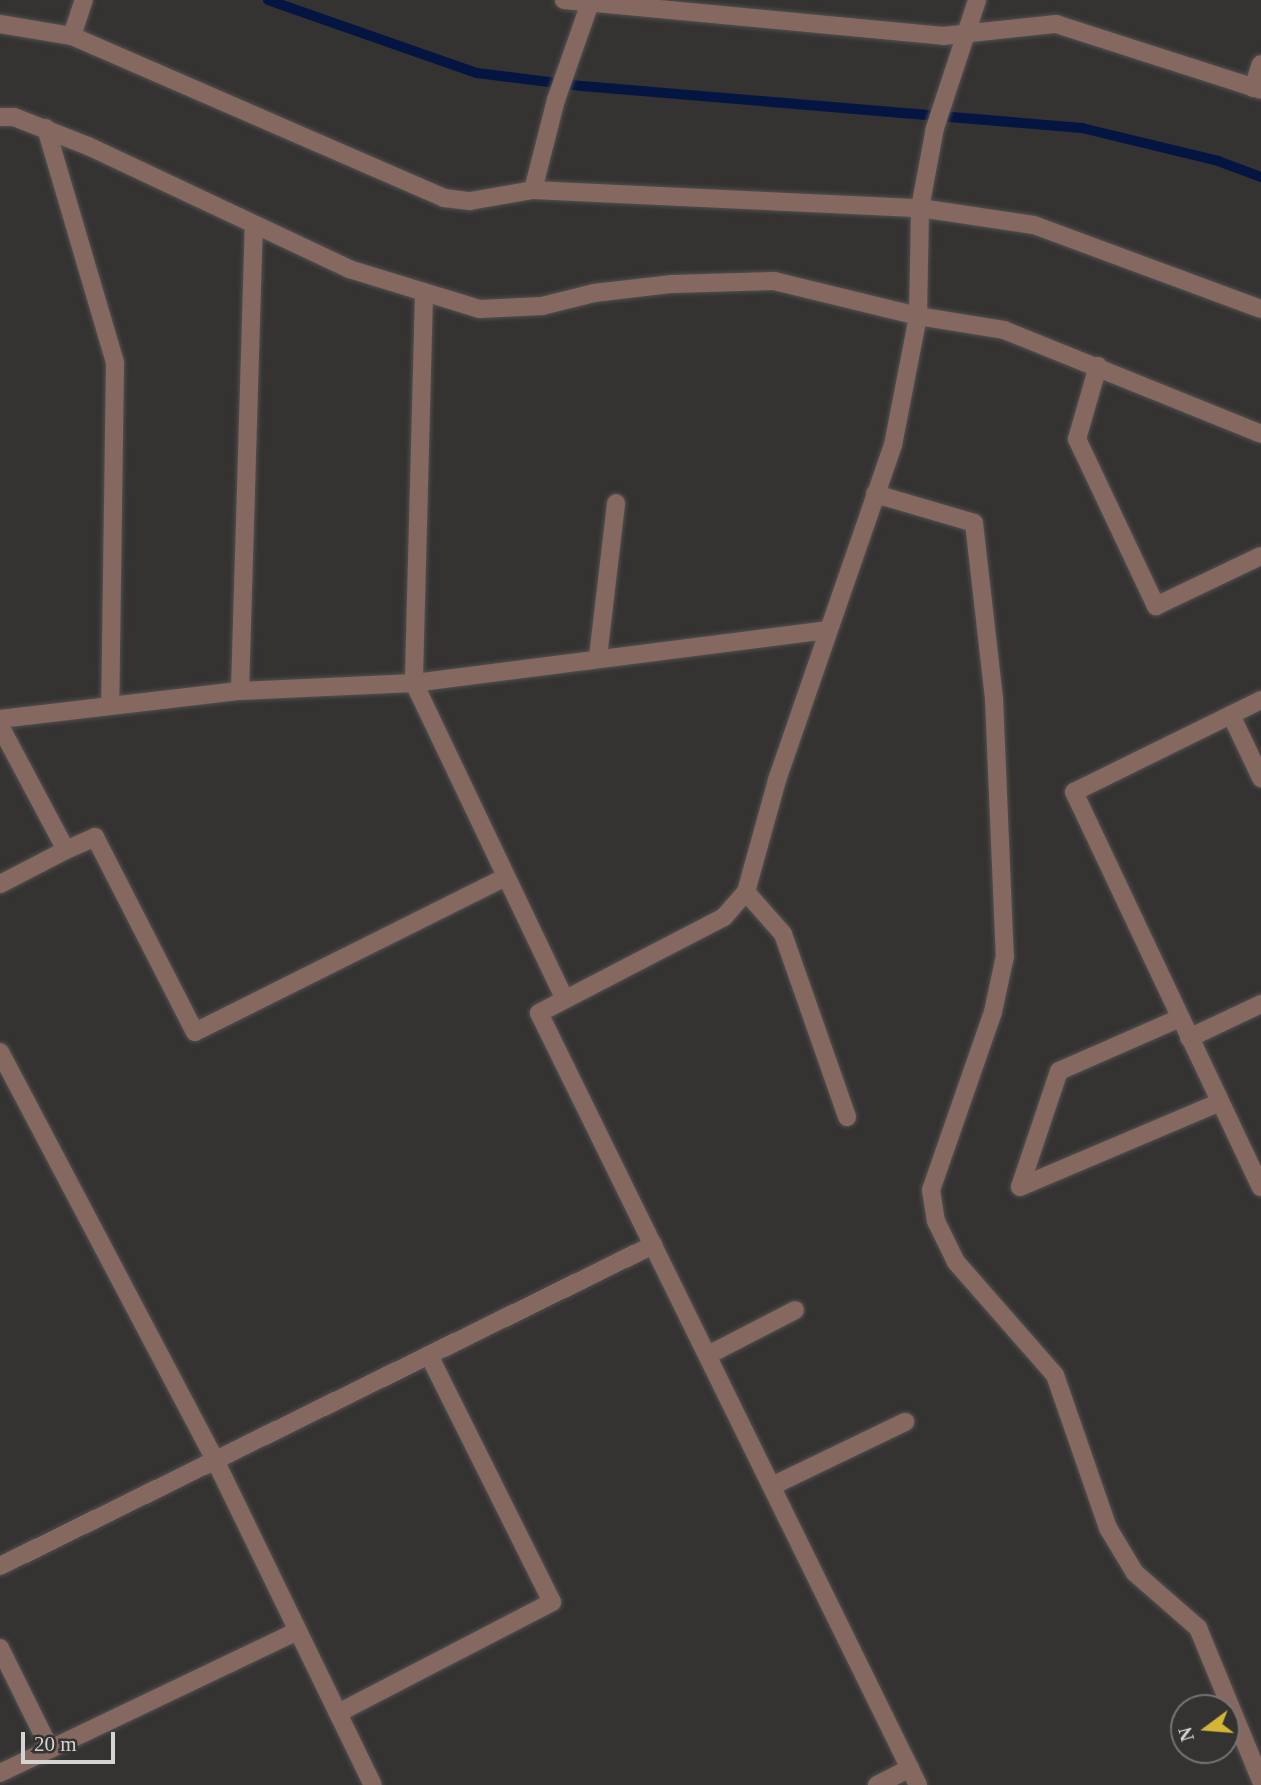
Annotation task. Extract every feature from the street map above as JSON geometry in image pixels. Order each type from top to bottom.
[{"type":"street","points":[[72,36],[83,0]]},
{"type":"street","points":[[564,0],[943,36],[1056,24],[1257,89],[1261,64]]},
{"type":"street","points":[[877,1785],[914,1777],[539,1013],[724,917],[746,892],[777,780],[893,446],[918,316],[920,208],[935,128],[977,0]]},
{"type":"street","points":[[533,190],[556,100],[590,2]]},
{"type":"street","points":[[0,23],[72,36],[444,198],[470,201],[533,190],[920,208],[1034,225],[1261,309]]},
{"type":"street","points":[[0,117],[46,128],[349,269],[480,309],[542,306],[594,293],[673,284],[774,281],[918,316],[1004,330],[1261,434]]},
{"type":"street","points":[[46,128],[115,363],[110,706]]},
{"type":"street","points":[[240,691],[254,227]]},
{"type":"street","points":[[424,294],[414,683],[504,878],[565,999]]},
{"type":"street","points":[[1098,366],[1076,439],[1156,606],[1261,556]]},
{"type":"street","points":[[875,494],[974,523],[994,698],[1005,956],[993,1012],[931,1189],[936,1221],[956,1262],[1055,1375],[1108,1528],[1135,1573],[1198,1628],[1261,1781]]},
{"type":"street","points":[[598,657],[616,503]]},
{"type":"street","points":[[0,719],[240,691],[414,683],[598,657],[828,630]]},
{"type":"street","points":[[1261,700],[1074,792],[1261,1187]]},
{"type":"street","points":[[1231,715],[1261,778]]},
{"type":"street","points":[[0,726],[66,850]]},
{"type":"street","points":[[0,884],[96,837],[195,1032],[504,878]]},
{"type":"street","points":[[746,892],[783,934],[847,1117]]},
{"type":"street","points":[[1189,1038],[1261,1004]]},
{"type":"street","points":[[1180,1018],[1059,1071],[1020,1187],[1220,1102]]},
{"type":"street","points":[[0,1052],[215,1460],[373,1785]]},
{"type":"street","points":[[0,1566],[653,1245]]},
{"type":"street","points":[[708,1355],[795,1310]]},
{"type":"street","points":[[338,1713],[552,1602],[429,1355]]},
{"type":"street","points":[[772,1486],[905,1422]]},
{"type":"street","points":[[0,1773],[298,1631]]},
{"type":"street","points":[[0,1648],[50,1749]]},
{"type":"waterway","points":[[268,0],[477,73],[582,86],[1082,128],[1218,161],[1261,177]]}]
